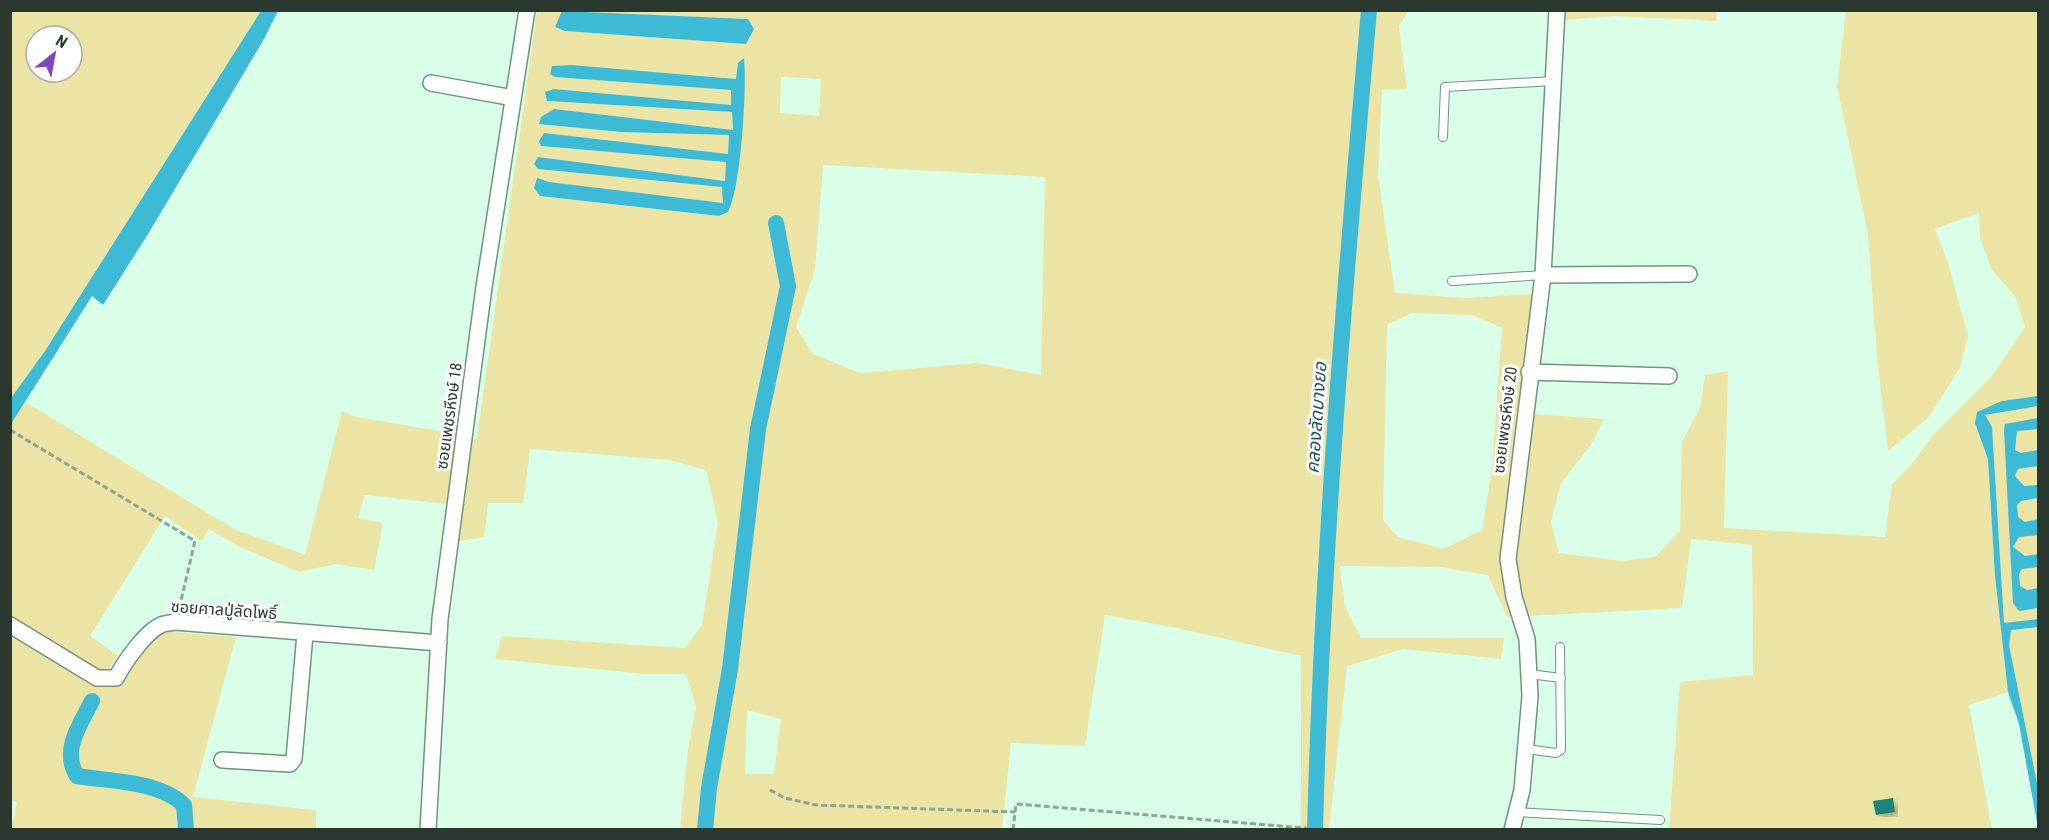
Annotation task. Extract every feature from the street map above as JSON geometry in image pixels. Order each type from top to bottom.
[{"type":"street","name":"ซอยเพชรหึงษ์ 18","points":[[428,830],[439,643],[484,286],[527,10]]},
{"type":"street","name":"ซอยเพชรหึงษ์ 20","points":[[1512,830],[1517,812],[1526,749],[1529,674],[1527,639],[1515,597],[1508,559],[1529,372],[1543,276],[1557,10]]},
{"type":"street","points":[[431,83],[513,98]]},
{"type":"street","points":[[1543,276],[1689,274]]},
{"type":"street","points":[[1529,372],[1669,376]]},
{"type":"street","name":"ซอยศาลปู่ลัดโพธิ์","points":[[10,625],[97,678],[116,678],[124,662],[151,633],[161,624],[176,622],[439,643]]},
{"type":"street","points":[[222,760],[290,764],[294,759],[305,634]]},
{"type":"lane","points":[[1443,137],[1445,87],[1555,81]]},
{"type":"lane","points":[[1452,282],[1543,276]]},
{"type":"lane","points":[[1526,749],[1556,753],[1561,750],[1560,647]]},
{"type":"lane","points":[[1529,674],[1561,678]]},
{"type":"lane","points":[[1517,812],[1660,820]]},
{"type":"path","points":[[10,429],[195,541],[176,622]]},
{"type":"path","points":[[770,790],[785,798],[816,806],[1015,812]]},
{"type":"path","points":[[1013,830],[1016,804],[1329,830]]},
{"type":"shaded area","points":[[11,11],[261,11],[45,351],[11,398]]},
{"type":"shaded area","points":[[537,11],[562,11],[1408,11],[1399,26],[1407,89],[1382,90],[1378,175],[1395,293],[1466,298],[1532,294],[1535,414],[1604,419],[1591,445],[1561,483],[1551,522],[1559,553],[1621,561],[1655,557],[1680,531],[1682,442],[1700,408],[1705,375],[1728,371],[1724,528],[1885,537],[1892,484],[1910,466],[1933,435],[1993,375],[2025,327],[2015,296],[1992,270],[1980,238],[1979,213],[1935,229],[1949,266],[1968,336],[1960,368],[1929,417],[1888,451],[1877,358],[1868,234],[1837,86],[1846,11],[2038,11],[2038,396],[2002,401],[1975,423],[1988,459],[1995,576],[2008,692],[1969,705],[1992,829],[1669,829],[1680,682],[1753,675],[1752,545],[1691,539],[1682,608],[1507,617],[1488,575],[1440,567],[1340,566],[1345,607],[1361,638],[1504,638],[1501,659],[1403,649],[1347,666],[1329,829],[1301,829],[1301,656],[1177,628],[1105,615],[1085,746],[1011,743],[1002,829],[680,829],[688,749],[696,707],[686,674],[643,674],[495,659],[502,636],[685,648],[702,625],[718,523],[706,470],[670,460],[530,449],[523,503],[488,503],[484,537],[459,541],[470,442],[477,438]],"holes":[[[562,11],[748,19],[754,29],[746,44],[565,31],[555,27]],[[744,59],[737,177],[728,212],[719,216],[540,196],[534,188],[537,178],[548,182],[723,203],[723,187],[538,169],[538,157],[725,181],[727,162],[541,146],[539,141],[544,133],[728,154],[729,135],[621,132],[540,124],[554,109],[733,130],[732,112],[547,101],[545,92],[554,89],[731,105],[731,90],[555,77],[571,65],[736,79]],[[781,77],[821,79],[819,116],[780,113]],[[823,165],[1045,177],[1041,375],[978,363],[860,373],[813,354],[796,327],[815,269]],[[1411,313],[1473,315],[1502,328],[1492,469],[1482,530],[1444,549],[1398,537],[1383,520],[1387,325]],[[747,710],[781,719],[774,774],[745,774]]]},
{"type":"shaded area","points":[[1565,11],[1716,11],[1717,21],[1615,16],[1565,20]]},
{"type":"shaded area","points":[[25,402],[234,529],[305,555],[342,411],[356,417],[458,434],[446,504],[365,495],[358,518],[383,523],[374,570],[336,564],[299,572],[238,546],[209,529],[202,541],[165,516],[90,636],[118,656],[107,671],[92,670],[11,618],[10,424]]},
{"type":"shaded area","points":[[2038,406],[2038,619],[2004,624],[1992,427],[1985,415]]},
{"type":"shaded area","points":[[2038,627],[2038,788],[2009,645],[2010,630]]},
{"type":"shaded area","points":[[146,630],[236,637],[193,797],[316,810],[316,829],[189,829],[192,798],[159,793],[178,810],[176,829],[11,829],[17,803],[10,799],[10,633],[104,686]]},
{"type":"water","points":[[261,11],[278,11],[264,39],[148,234],[103,305],[92,296],[11,424],[11,398],[45,351]]},
{"type":"water","points":[[562,11],[748,19],[754,29],[746,44],[565,31],[555,27]]},
{"type":"water","points":[[744,58],[745,91],[740,161],[733,200],[728,212],[719,216],[540,196],[534,188],[537,178],[549,182],[723,203],[722,187],[538,169],[534,164],[538,157],[725,181],[726,162],[541,146],[539,141],[544,133],[728,154],[729,135],[621,132],[539,124],[541,117],[554,109],[733,130],[732,112],[547,101],[545,92],[554,89],[731,105],[731,90],[555,77],[550,74],[552,66],[571,65],[736,79],[738,63]]},
{"type":"water","points":[[2038,396],[2038,406],[1985,415],[1992,427],[2004,623],[2038,619],[2038,627],[2011,630],[2009,645],[2038,788],[2038,828],[2019,724],[2008,692],[1995,576],[1988,459],[1975,423],[1977,412],[2002,401]]},
{"type":"water","points":[[2038,418],[2038,429],[2017,431],[2015,450],[2021,453],[2038,450],[2038,466],[2018,469],[2015,476],[2024,486],[2038,485],[2038,498],[2021,501],[2017,505],[2018,517],[2025,522],[2038,519],[2038,535],[2019,537],[2013,547],[2025,556],[2038,554],[2038,567],[2022,569],[2019,574],[2020,586],[2027,590],[2038,588],[2038,608],[2019,611],[2013,603],[2004,430],[2005,424]]},
{"type":"building","points":[[1893,798],[1895,812],[1876,815],[1873,801]]},
{"type":"waterway","name":"คลองลัดบางยอ","points":[[1315,830],[1329,522],[1343,317],[1369,10]]},
{"type":"waterway","points":[[705,830],[709,788],[730,669],[758,429],[788,286],[776,223]]},
{"type":"waterway","points":[[92,701],[78,728],[72,747],[71,757],[77,776],[133,783],[161,791],[184,805],[186,830]]}]
